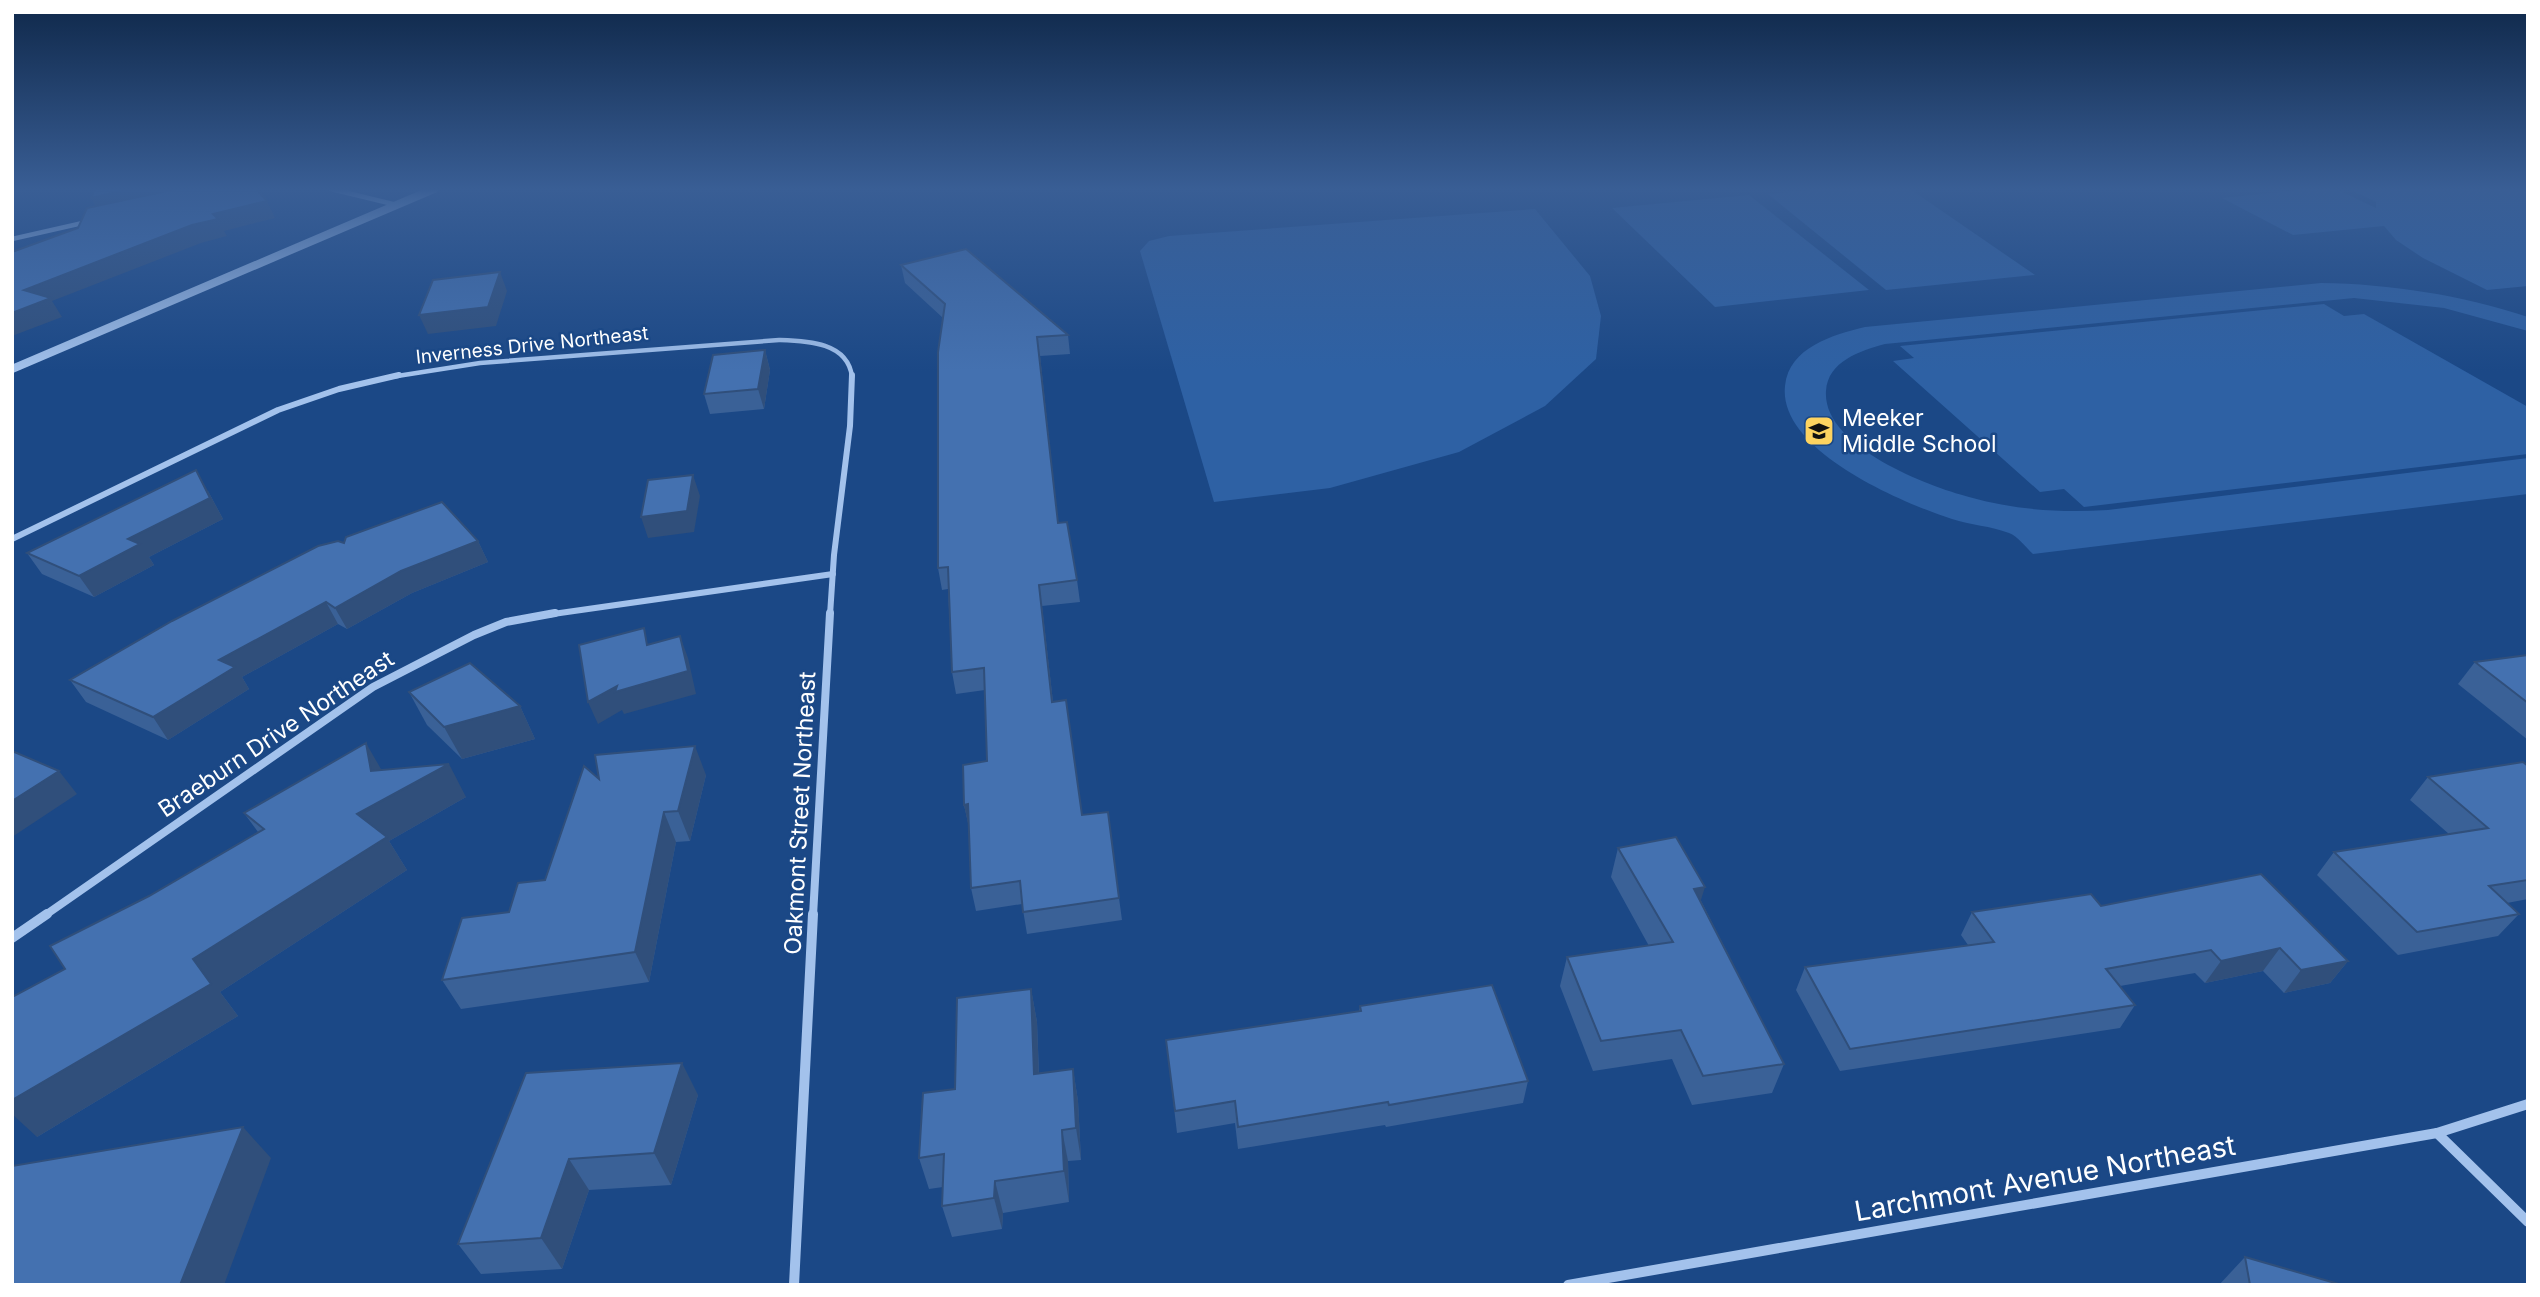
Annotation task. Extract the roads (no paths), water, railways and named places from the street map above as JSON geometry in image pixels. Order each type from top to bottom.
[{"type":"street","points":[[12,369],[292,250]]},
{"type":"street","name":"Inverness Drive Northeast","points":[[12,539],[278,410],[339,389],[429,370],[565,355],[779,340],[799,340],[835,351]]},
{"type":"street","name":"Oakmont Street Northeast","points":[[794,1285],[832,574],[850,431],[850,366],[835,351]]},
{"type":"street","name":"Braeburn Drive Northeast","points":[[12,938],[373,687],[474,635],[506,622],[570,610],[832,574]]},
{"type":"street","name":"Larchmont Avenue Northeast","points":[[1568,1285],[2437,1133],[2528,1104]]},
{"type":"street","points":[[2437,1133],[2528,1222]]},
{"type":"place","name":"Meeker Middle School","points":[[1819,431]]}]
